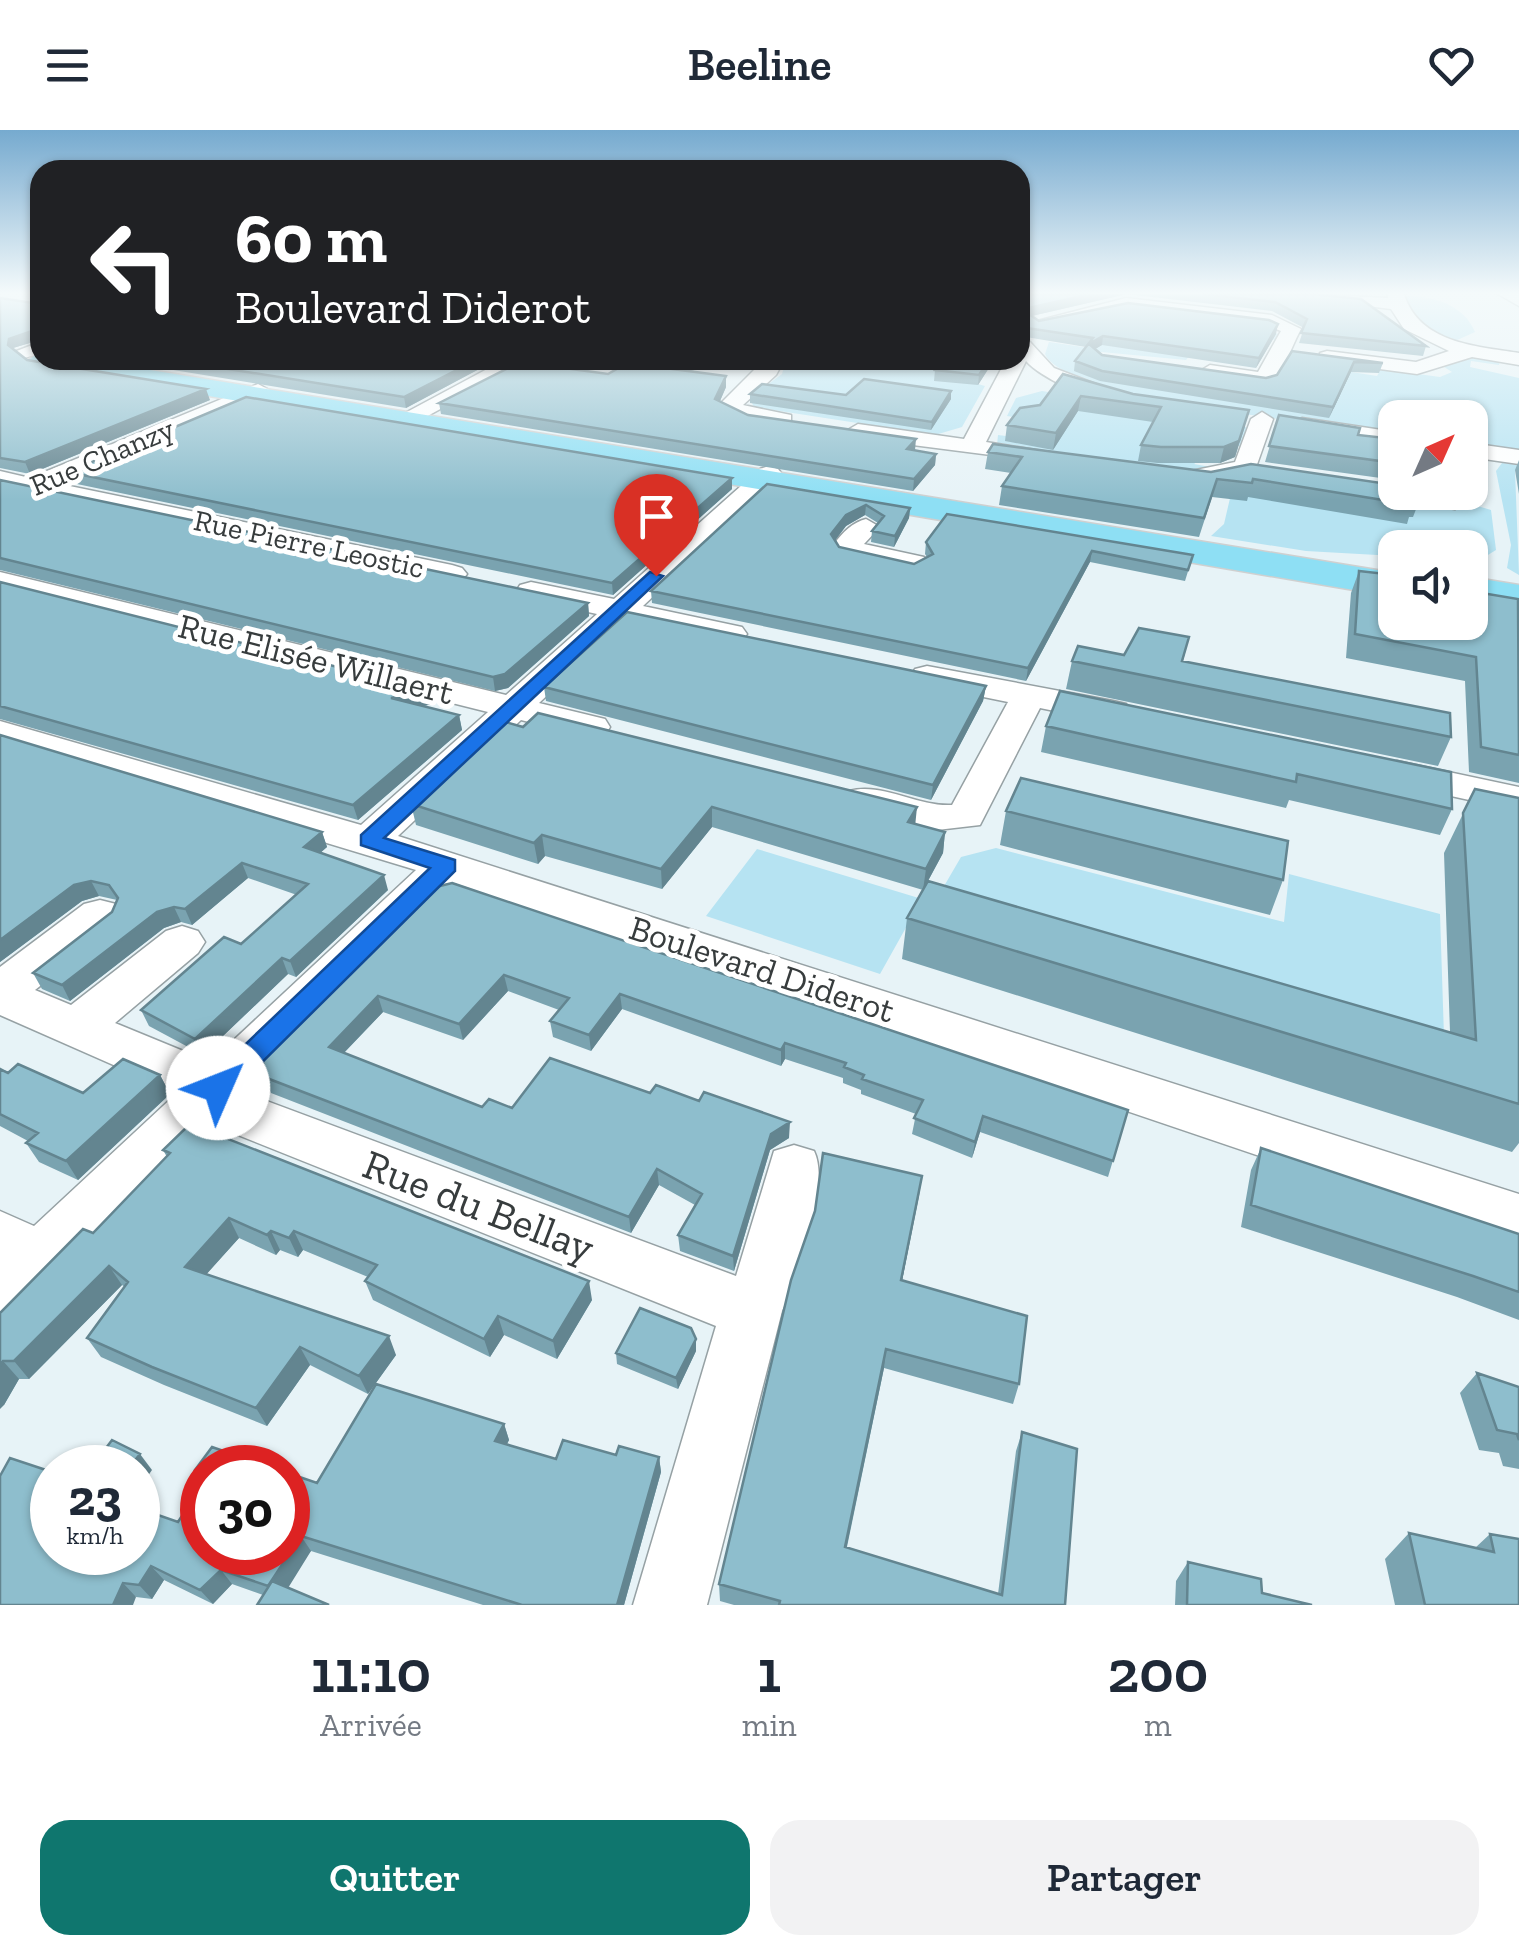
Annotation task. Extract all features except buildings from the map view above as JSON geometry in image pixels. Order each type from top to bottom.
[{"type":"main road","points":[[116,370],[1378,573]]},
{"type":"main road","points":[[129,370],[253,392]]},
{"type":"main road","points":[[765,477],[859,512],[1378,583]]},
{"type":"main road","points":[[1488,591],[1519,596]]},
{"type":"main road","points":[[1488,600],[1519,605]]},
{"type":"street","points":[[1037,363],[1085,388]]},
{"type":"street","points":[[1192,369],[1264,379],[1273,363]]},
{"type":"street","points":[[1379,363],[1418,368],[1434,363]]},
{"type":"street","points":[[408,418],[501,370]]},
{"type":"street","points":[[770,370],[729,406],[749,415],[805,423]]},
{"type":"street","points":[[972,447],[1010,370]]},
{"type":"street","points":[[997,396],[1032,387],[1085,388],[1138,400]]},
{"type":"street","name":"Rue Chanzy","points":[[0,499],[253,392]]},
{"type":"street","points":[[1242,470],[1249,463],[1253,417],[1378,436]]},
{"type":"street","points":[[842,428],[1066,461]]},
{"type":"street","points":[[1488,453],[1519,457]]},
{"type":"street","points":[[1172,476],[1215,476],[1242,470],[1280,475]]},
{"type":"street","points":[[368,840],[765,477]]},
{"type":"street","name":"Rue Pierre Leostic","points":[[0,478],[756,639]]},
{"type":"street","points":[[914,562],[849,549],[859,512],[930,537]]},
{"type":"street","name":"Rue Elisée Willaert","points":[[0,581],[628,737]]},
{"type":"street","points":[[892,668],[1140,718]]},
{"type":"street","points":[[834,791],[954,820],[973,810],[1009,778],[1028,697]]},
{"type":"street","name":"Boulevard Diderot","points":[[0,732],[368,840],[1519,1219]]},
{"type":"street","points":[[1355,764],[1519,799]]},
{"type":"street","points":[[13,1265],[212,1094],[446,866]]},
{"type":"street","name":"Rue du Bellay","points":[[100,914],[9,988],[11,1003],[212,1094],[751,1311]]},
{"type":"street","points":[[75,1030],[182,942]]},
{"type":"street","points":[[670,1605],[751,1311],[767,1276],[794,1168]]},
{"type":"shaded area","points":[[1055,363],[1181,373],[1345,371],[1377,376],[1381,369],[1440,377],[1452,372],[1441,365],[1471,363],[1470,367],[1519,378],[1519,452],[1488,448],[1488,400],[1378,400],[1378,432],[1206,408],[1100,385]]},
{"type":"shaded area","points":[[783,370],[986,370],[978,384],[985,386],[962,427],[935,435],[754,407],[750,399],[761,400],[759,391]]},
{"type":"shaded area","points":[[1042,391],[1236,422],[1247,428],[1241,446],[1222,444],[1194,464],[1221,469],[1195,473],[997,445],[998,435],[1014,437],[1026,419],[1007,416],[1016,398]]},
{"type":"shaded area","points":[[1502,463],[1519,465],[1515,471],[1519,575],[1507,568],[1511,545],[1496,471]]},
{"type":"shaded area","points":[[1256,478],[1378,496],[1378,510],[1488,509],[1496,550],[1488,555],[1488,530],[1378,530],[1378,555],[1306,551],[1211,536],[1224,524],[1234,481]]},
{"type":"shaded area","points":[[996,848],[1284,922],[1289,874],[1440,914],[1445,1067],[929,912],[961,857]]},
{"type":"shaded area","points":[[757,849],[922,899],[880,974],[706,916]]},
{"type":"route","points":[[218,1088],[446,866],[368,840],[656,576]]}]
